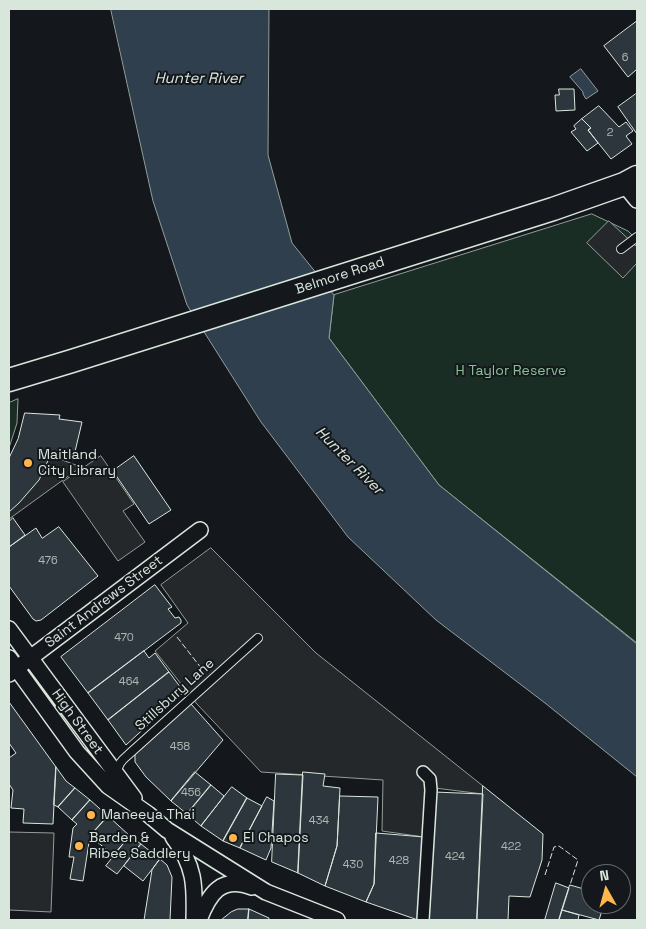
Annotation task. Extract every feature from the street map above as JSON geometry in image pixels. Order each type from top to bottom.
[{"type":"main road","name":"Belmore Road","points":[[9,380],[554,209],[633,187]]},
{"type":"main road","name":"Belmore Road","points":[[9,387],[40,370]]},
{"type":"street","name":"Saint Andrews Street","points":[[11,667],[30,658],[200,530]]},
{"type":"street","name":"High Street","points":[[9,630],[117,777],[148,814]]},
{"type":"street","name":"High Street","points":[[11,667],[77,752],[108,786],[167,830],[266,892],[337,920]]},
{"type":"street","points":[[423,772],[430,779],[431,790],[423,920]]},
{"type":"street","points":[[167,830],[184,851],[192,874],[194,920]]},
{"type":"street","points":[[199,920],[213,892],[220,887],[237,883],[266,892]]},
{"type":"lane","points":[[621,249],[637,237]]},
{"type":"lane","name":"Stillsbury Lane","points":[[117,777],[117,768],[125,758],[258,638]]},
{"type":"green space","name":"H Taylor Reserve","points":[[592,214],[628,231],[637,240],[637,643],[439,485],[329,338],[334,295]]},
{"type":"green space","points":[[18,399],[17,423],[9,448],[9,403]]},
{"type":"shaded area","points":[[609,221],[637,247],[637,263],[623,278],[587,243]]},
{"type":"shaded area","points":[[33,449],[81,467],[9,519],[9,467]]},
{"type":"shaded area","points":[[101,456],[134,504],[123,511],[145,542],[118,561],[63,482]]},
{"type":"shaded area","points":[[211,548],[316,653],[483,786],[483,794],[435,788],[431,838],[382,831],[383,780],[261,772],[197,704],[155,651],[188,623],[161,585]]},
{"type":"shaded area","points":[[9,832],[54,833],[51,912],[9,910]]},
{"type":"water","name":"Hunter River","points":[[111,9],[269,9],[268,155],[292,243],[334,295],[329,338],[439,485],[637,644],[637,777],[545,703],[436,620],[348,537],[261,422],[187,305],[153,201]]},
{"type":"water","points":[[581,69],[598,91],[586,99],[583,92],[570,77]]},
{"type":"building","points":[[636,22],[637,71],[628,77],[604,46]]},
{"type":"building","points":[[559,89],[574,89],[575,110],[556,111],[555,95],[559,95]]},
{"type":"building","points":[[637,95],[637,134],[618,107]]},
{"type":"building","points":[[599,106],[619,127],[626,122],[633,131],[626,136],[632,144],[611,159],[588,130],[591,128],[582,119]]},
{"type":"building","points":[[582,119],[591,128],[588,130],[598,143],[587,151],[571,132],[576,129],[574,126]]},
{"type":"building","name":"Maitland City Library","points":[[25,413],[60,415],[59,419],[82,422],[73,460],[52,452],[39,480],[9,512],[9,458],[18,439]]},
{"type":"building","points":[[134,456],[171,510],[149,524],[113,471]]},
{"type":"building","points":[[13,518],[25,535],[9,547],[9,522]]},
{"type":"building","points":[[59,527],[98,576],[41,620],[36,621],[9,586],[9,547],[36,528],[42,538]]},
{"type":"building","points":[[155,585],[172,607],[168,609],[175,618],[179,617],[181,623],[88,693],[61,657]]},
{"type":"building","points":[[144,651],[149,658],[155,653],[169,672],[108,720],[88,693]]},
{"type":"building","points":[[169,672],[184,692],[126,745],[108,720]]},
{"type":"building","points":[[9,702],[56,767],[53,824],[23,823],[24,809],[11,808],[13,790],[9,784],[9,758],[16,753],[9,743]]},
{"type":"building","points":[[191,704],[223,740],[171,801],[146,777],[135,762],[135,755]]},
{"type":"building","points":[[56,767],[66,781],[75,788],[58,807],[54,805]]},
{"type":"building","points":[[195,772],[211,785],[187,814],[171,801]]},
{"type":"building","points":[[303,772],[325,774],[323,786],[340,788],[337,846],[325,886],[298,873]]},
{"type":"building","points":[[276,774],[303,775],[298,873],[272,862]]},
{"type":"building","points":[[211,785],[224,796],[201,826],[187,814]]},
{"type":"building","points":[[483,786],[543,834],[542,860],[530,897],[509,896],[508,920],[477,920]]},
{"type":"building","points":[[232,787],[247,798],[223,841],[201,826]]},
{"type":"building","points":[[75,788],[90,800],[72,820],[58,807]]},
{"type":"building","points":[[434,792],[483,794],[477,920],[428,920]]},
{"type":"building","points":[[340,796],[378,797],[374,884],[366,902],[325,886],[337,846]]},
{"type":"building","points":[[267,797],[274,801],[271,848],[266,860],[240,848]]},
{"type":"building","points":[[247,798],[262,806],[240,848],[223,841]]},
{"type":"building","name":"Barden & Ribee Saddlery","points":[[90,800],[108,816],[90,836],[83,881],[70,879],[74,857],[69,857],[73,828],[77,824],[72,820]]},
{"type":"building","points":[[108,816],[130,836],[113,855],[90,836]]},
{"type":"building","points":[[376,833],[424,837],[418,920],[366,902],[374,884]]},
{"type":"building","points":[[130,836],[141,844],[117,874],[106,866]]},
{"type":"building","points":[[141,844],[160,859],[143,881],[124,866]]},
{"type":"building","points":[[160,859],[167,865],[172,877],[170,920],[144,920],[152,870]]},
{"type":"building","points":[[556,883],[569,888],[559,920],[545,920]]},
{"type":"building","points":[[570,885],[581,888],[581,914],[601,914],[599,920],[562,910]]},
{"type":"building","points":[[238,909],[249,909],[248,920],[221,920],[231,912]]},
{"type":"building","points":[[249,909],[269,918],[269,920],[248,920]]},
{"type":"building","points":[[562,910],[579,915],[578,920],[559,920]]},
{"type":"fence","points":[[177,637],[205,673]]},
{"type":"fence","points":[[545,875],[554,847],[559,846],[578,860],[570,885]]},
{"type":"place","name":"Maitland City Library","points":[[28,463]]},
{"type":"place","name":"Maneeya Thai","points":[[91,815]]},
{"type":"place","name":"El Chapos","points":[[233,838]]},
{"type":"place","name":"Barden & Ribee Saddlery","points":[[79,846]]}]
